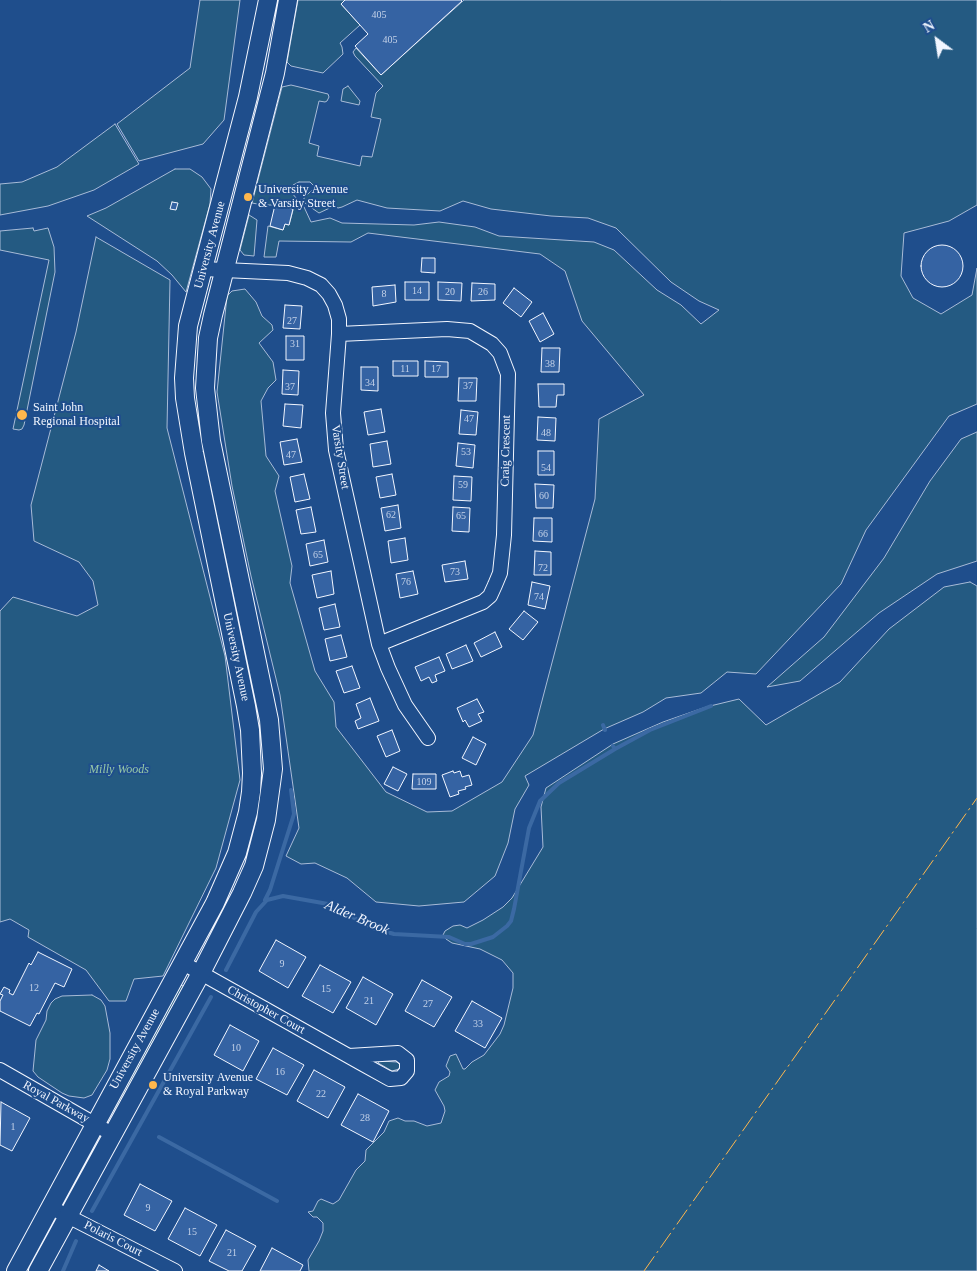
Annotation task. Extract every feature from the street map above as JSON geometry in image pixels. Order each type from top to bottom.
[{"type":"main road","name":"University Avenue","points":[[16,1271],[94,1123],[215,904],[237,854],[248,812],[251,792],[252,753],[246,706],[194,453],[185,398],[184,378],[188,326],[248,98],[268,0]]},
{"type":"main road","name":"University Avenue","points":[[38,1271],[201,973],[242,893],[254,866],[266,820],[273,769],[269,720],[211,441],[205,388],[208,338],[275,73],[288,0]]},
{"type":"street","name":"Varsity Street","points":[[203,269],[288,273],[307,278],[320,285],[329,294],[335,305],[339,318],[333,413],[336,450],[379,644],[405,705],[428,738]]},
{"type":"street","name":"Craig Crescent","points":[[339,334],[452,329],[470,330],[492,344],[500,353],[508,374],[504,535],[500,574],[490,596],[483,602],[379,644]]},
{"type":"street","name":"Christopher Court","points":[[184,963],[349,1056]]},
{"type":"street","name":"Royal Parkway","points":[[0,1070],[112,1134]]},
{"type":"street","name":"Polaris Court","points":[[50,1207],[175,1271]]},
{"type":"green space","points":[[200,0],[240,0],[224,120],[203,144],[139,161],[117,124],[190,68]]},
{"type":"green space","points":[[298,0],[345,0],[341,4],[360,25],[340,43],[343,54],[323,73],[291,66],[287,62]]},
{"type":"green space","points":[[464,0],[977,0],[977,205],[949,221],[904,233],[901,276],[913,298],[941,314],[972,295],[977,268],[977,404],[949,416],[866,530],[841,584],[756,674],[727,672],[701,693],[666,698],[643,712],[604,729],[525,776],[529,785],[515,809],[508,843],[495,876],[464,902],[419,906],[376,902],[347,878],[315,863],[301,864],[286,856],[299,828],[280,695],[251,576],[232,486],[217,392],[227,296],[232,291],[245,289],[256,302],[262,316],[272,325],[273,330],[259,343],[273,362],[276,380],[268,388],[261,401],[266,456],[279,476],[275,491],[292,566],[290,583],[315,671],[334,702],[336,727],[386,792],[427,812],[452,811],[502,782],[533,735],[595,499],[599,419],[644,395],[582,321],[565,271],[540,254],[368,233],[351,242],[279,241],[276,257],[264,257],[268,226],[283,230],[285,224],[289,225],[293,210],[275,205],[252,203],[282,87],[291,85],[328,94],[327,101],[319,101],[309,143],[319,146],[317,156],[360,166],[362,156],[372,157],[381,119],[371,117],[376,93],[383,86],[355,56],[353,52],[356,48],[381,75]],"holes":[[[299,182],[310,182],[315,187],[304,198],[304,201],[319,213],[334,206],[342,207],[357,200],[387,208],[440,211],[463,201],[491,209],[588,218],[616,228],[671,282],[699,301],[719,310],[701,324],[681,305],[657,290],[614,250],[594,242],[499,236],[475,227],[439,222],[414,225],[342,223],[330,218],[311,222],[304,207],[291,192],[293,185]]]},
{"type":"green space","points":[[348,86],[360,101],[359,105],[341,101],[343,89]]},
{"type":"green space","points":[[115,124],[139,164],[94,190],[48,206],[0,215],[0,184],[22,182],[57,167]]},
{"type":"green space","points":[[175,169],[190,169],[202,177],[211,189],[210,204],[186,292],[157,261],[87,216],[106,208]]},
{"type":"green space","points":[[249,215],[257,220],[254,256],[244,255],[240,250]]},
{"type":"green space","points":[[33,228],[34,231],[48,228],[54,247],[55,272],[24,425],[19,430],[13,429],[49,260],[0,250],[0,231]]},
{"type":"green space","name":"Milly Woods","points":[[96,237],[170,280],[167,428],[225,656],[240,780],[216,868],[163,976],[134,979],[126,1001],[109,1001],[86,970],[28,937],[29,930],[10,919],[0,922],[0,611],[13,597],[77,616],[98,605],[93,581],[79,562],[34,541],[31,505],[76,332]]},
{"type":"green space","points":[[977,432],[977,561],[937,574],[879,613],[800,681],[767,687],[824,637],[884,558],[930,481],[961,439]]},
{"type":"green space","points":[[970,582],[977,586],[977,1271],[309,1271],[308,1260],[319,1241],[323,1231],[323,1223],[308,1212],[313,1211],[321,1199],[333,1204],[339,1200],[356,1170],[365,1161],[366,1150],[384,1132],[389,1121],[398,1118],[427,1126],[441,1123],[445,1111],[435,1090],[439,1082],[449,1076],[450,1072],[446,1066],[450,1056],[456,1054],[463,1069],[465,1069],[484,1055],[500,1034],[513,988],[513,973],[502,960],[480,949],[452,943],[443,935],[445,931],[453,926],[460,925],[467,928],[483,920],[503,907],[512,898],[543,847],[541,807],[546,788],[613,744],[663,722],[706,707],[739,699],[766,725],[840,682],[889,629],[944,587]]},
{"type":"green space","points":[[180,985],[184,986],[117,1111],[114,1111],[113,1110]]},
{"type":"green space","points":[[92,995],[101,1000],[105,1006],[110,1033],[110,1059],[107,1070],[92,1095],[84,1098],[69,1096],[38,1077],[33,1071],[36,1040],[46,1020],[47,1011],[55,999],[62,996]]},
{"type":"green space","points":[[380,1061],[397,1062],[400,1065],[399,1069],[392,1071],[378,1063]]},
{"type":"green space","points":[[94,1145],[97,1147],[70,1196],[67,1193]]},
{"type":"building","points":[[345,0],[462,1],[381,75],[355,46],[368,34],[341,4]]},
{"type":"building","points":[[172,202],[178,203],[176,210],[170,209]]},
{"type":"building","points":[[275,205],[293,209],[289,225],[285,224],[283,230],[270,226]]},
{"type":"building","points":[[946,245],[954,248],[960,254],[963,266],[960,278],[954,284],[938,287],[930,284],[924,278],[921,262],[924,254],[930,248]]},
{"type":"building","points":[[422,258],[435,258],[435,273],[421,272]]},
{"type":"building","points":[[405,282],[429,282],[429,300],[405,300]]},
{"type":"building","points":[[438,282],[462,283],[461,301],[438,300]]},
{"type":"building","points":[[472,283],[495,284],[495,300],[471,301]]},
{"type":"building","points":[[395,285],[396,302],[373,306],[372,287]]},
{"type":"building","points":[[514,288],[532,302],[521,317],[503,303]]},
{"type":"building","points":[[285,305],[302,306],[300,329],[283,328]]},
{"type":"building","points":[[543,313],[554,334],[540,342],[529,321]]},
{"type":"building","points":[[286,336],[304,336],[304,360],[286,360]]},
{"type":"building","points":[[542,348],[560,348],[559,372],[541,372]]},
{"type":"building","points":[[393,361],[418,361],[418,376],[393,376]]},
{"type":"building","points":[[425,361],[448,362],[448,377],[425,377]]},
{"type":"building","points":[[361,367],[378,367],[378,391],[361,390]]},
{"type":"building","points":[[283,370],[299,371],[298,395],[282,394]]},
{"type":"building","points":[[459,378],[477,378],[476,401],[458,401]]},
{"type":"building","points":[[538,384],[564,384],[564,395],[557,395],[556,407],[539,407]]},
{"type":"building","points":[[285,404],[303,405],[301,428],[283,426]]},
{"type":"building","points":[[381,409],[385,432],[368,435],[364,412]]},
{"type":"building","points":[[461,410],[478,412],[476,435],[459,434]]},
{"type":"building","points":[[538,417],[556,418],[555,441],[537,440]]},
{"type":"building","points":[[297,439],[302,462],[284,465],[280,442]]},
{"type":"building","points":[[387,441],[391,464],[373,467],[370,444]]},
{"type":"building","points":[[458,443],[475,445],[473,468],[456,466]]},
{"type":"building","points":[[538,451],[554,451],[554,475],[538,475]]},
{"type":"building","points":[[304,474],[310,499],[295,502],[290,477]]},
{"type":"building","points":[[392,474],[396,495],[380,498],[376,477]]},
{"type":"building","points":[[454,476],[472,477],[471,501],[453,500]]},
{"type":"building","points":[[535,484],[554,485],[553,508],[536,508]]},
{"type":"building","points":[[398,505],[401,528],[385,531],[381,508]]},
{"type":"building","points":[[311,507],[316,532],[301,534],[296,510]]},
{"type":"building","points":[[453,507],[470,508],[469,532],[452,531]]},
{"type":"building","points":[[534,518],[552,518],[552,542],[533,541]]},
{"type":"building","points":[[405,538],[408,560],[391,563],[388,541]]},
{"type":"building","points":[[324,540],[328,562],[310,566],[306,544]]},
{"type":"building","points":[[535,551],[551,552],[551,575],[534,575]]},
{"type":"building","points":[[465,561],[468,579],[445,582],[442,565]]},
{"type":"building","points":[[331,571],[334,594],[317,598],[312,575]]},
{"type":"building","points":[[413,571],[418,594],[400,598],[396,574]]},
{"type":"building","points":[[532,582],[550,586],[545,609],[528,605]]},
{"type":"building","points":[[335,604],[340,627],[324,630],[319,608]]},
{"type":"building","points":[[524,611],[538,622],[523,640],[509,629]]},
{"type":"building","points":[[495,632],[502,647],[481,657],[474,643]]},
{"type":"building","points":[[341,635],[347,657],[330,661],[325,639]]},
{"type":"building","points":[[466,645],[473,661],[452,669],[446,654]]},
{"type":"building","points":[[439,657],[445,671],[435,675],[437,681],[432,683],[429,677],[421,681],[415,667]]},
{"type":"building","points":[[352,666],[360,688],[344,693],[336,671]]},
{"type":"building","points":[[370,698],[379,721],[358,729],[355,721],[361,718],[356,704]]},
{"type":"building","points":[[477,699],[484,712],[478,714],[482,721],[469,727],[465,720],[463,722],[457,708]]},
{"type":"building","points":[[392,730],[400,751],[386,757],[377,736]]},
{"type":"building","points":[[473,737],[486,744],[476,765],[462,758]]},
{"type":"building","points":[[393,767],[407,774],[398,791],[384,784]]},
{"type":"building","points":[[453,771],[454,773],[460,771],[462,777],[469,775],[472,785],[458,791],[459,794],[450,797],[442,775]]},
{"type":"building","points":[[413,774],[436,774],[436,789],[412,789]]},
{"type":"building","points":[[276,940],[306,957],[288,988],[259,971]]},
{"type":"building","points":[[38,952],[72,969],[64,987],[55,983],[39,1014],[37,1013],[30,1026],[0,1011],[0,1001],[3,995],[0,994],[4,987],[10,990],[9,993],[13,995],[29,963],[31,965]]},
{"type":"building","points":[[320,965],[351,982],[333,1013],[302,996]]},
{"type":"building","points":[[363,977],[393,994],[376,1025],[346,1008]]},
{"type":"building","points":[[422,980],[452,997],[434,1027],[405,1011]]},
{"type":"building","points":[[472,1001],[502,1018],[485,1048],[455,1031]]},
{"type":"building","points":[[230,1025],[259,1041],[243,1071],[214,1055]]},
{"type":"building","points":[[273,1048],[304,1065],[287,1095],[256,1079]]},
{"type":"building","points":[[314,1070],[345,1087],[328,1118],[297,1101]]},
{"type":"building","points":[[358,1094],[389,1111],[373,1142],[341,1125]]},
{"type":"building","points":[[1,1102],[30,1118],[12,1151],[0,1145]]},
{"type":"building","points":[[140,1184],[172,1201],[155,1231],[124,1215]]},
{"type":"building","points":[[185,1208],[217,1225],[200,1256],[168,1239]]},
{"type":"building","points":[[226,1230],[256,1246],[242,1271],[229,1271],[209,1261]]},
{"type":"building","points":[[272,1248],[303,1265],[300,1271],[260,1271]]},
{"type":"building","points":[[99,1265],[109,1271],[96,1271]]},
{"type":"waterway","points":[[615,749],[650,730],[711,706]]},
{"type":"waterway","name":"Alder Brook","points":[[603,725],[605,730]]},
{"type":"waterway","name":"Alder Brook","points":[[226,970],[256,912],[267,900],[283,896],[328,904],[373,928],[394,934],[449,937],[465,944],[493,937],[511,921],[529,828],[540,801],[559,783],[615,749],[613,746]]},
{"type":"waterway","points":[[265,900],[270,890],[294,814],[291,790]]},
{"type":"waterway","name":"Alder Brook","points":[[92,1211],[211,997]]},
{"type":"waterway","points":[[159,1137],[277,1201]]},
{"type":"waterway","name":"Alder Brook","points":[[63,1271],[76,1241]]},
{"type":"power","points":[[644,1271],[977,798]]},
{"type":"place","name":"University Avenue & Varsity Street","points":[[248,197]]},
{"type":"place","name":"Saint John Regional Hospital","points":[[22,415]]},
{"type":"place","name":"University Avenue & Royal Parkway","points":[[153,1085]]}]
